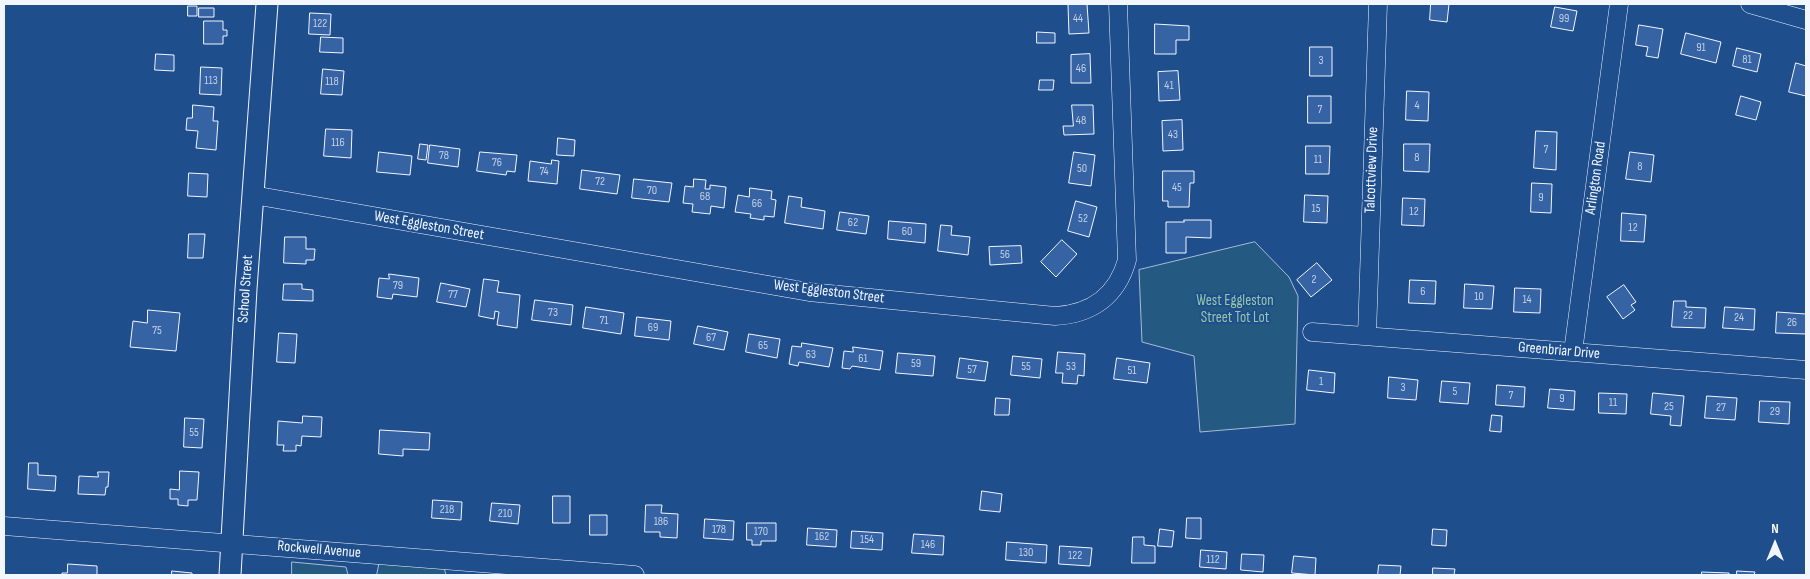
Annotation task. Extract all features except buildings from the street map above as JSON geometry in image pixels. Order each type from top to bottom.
[{"type":"main road","name":"School Street","points":[[230,575],[246,289],[267,4]]},
{"type":"street","name":"West Eggleston Street","points":[[253,196],[809,292],[1055,316],[1081,313],[1093,308],[1110,295],[1121,280],[1127,260],[1118,4]]},
{"type":"street","name":"Talcottview Drive","points":[[1367,335],[1378,4]]},
{"type":"street","name":"Arlington Road","points":[[1573,352],[1619,4]]},
{"type":"street","points":[[1750,4],[1806,20]]},
{"type":"street","name":"Greenbriar Drive","points":[[1312,332],[1806,370]]},
{"type":"street","name":"Rockwell Avenue","points":[[4,526],[233,543],[546,572],[635,575]]},
{"type":"green space","name":"West Eggleston Street Tot Lot","points":[[1255,242],[1289,277],[1298,296],[1295,424],[1200,432],[1194,356],[1142,342],[1139,270]]},
{"type":"green space","points":[[381,555],[442,560],[446,575],[377,575]]},
{"type":"green space","points":[[292,562],[346,567],[348,575],[292,575]]}]
